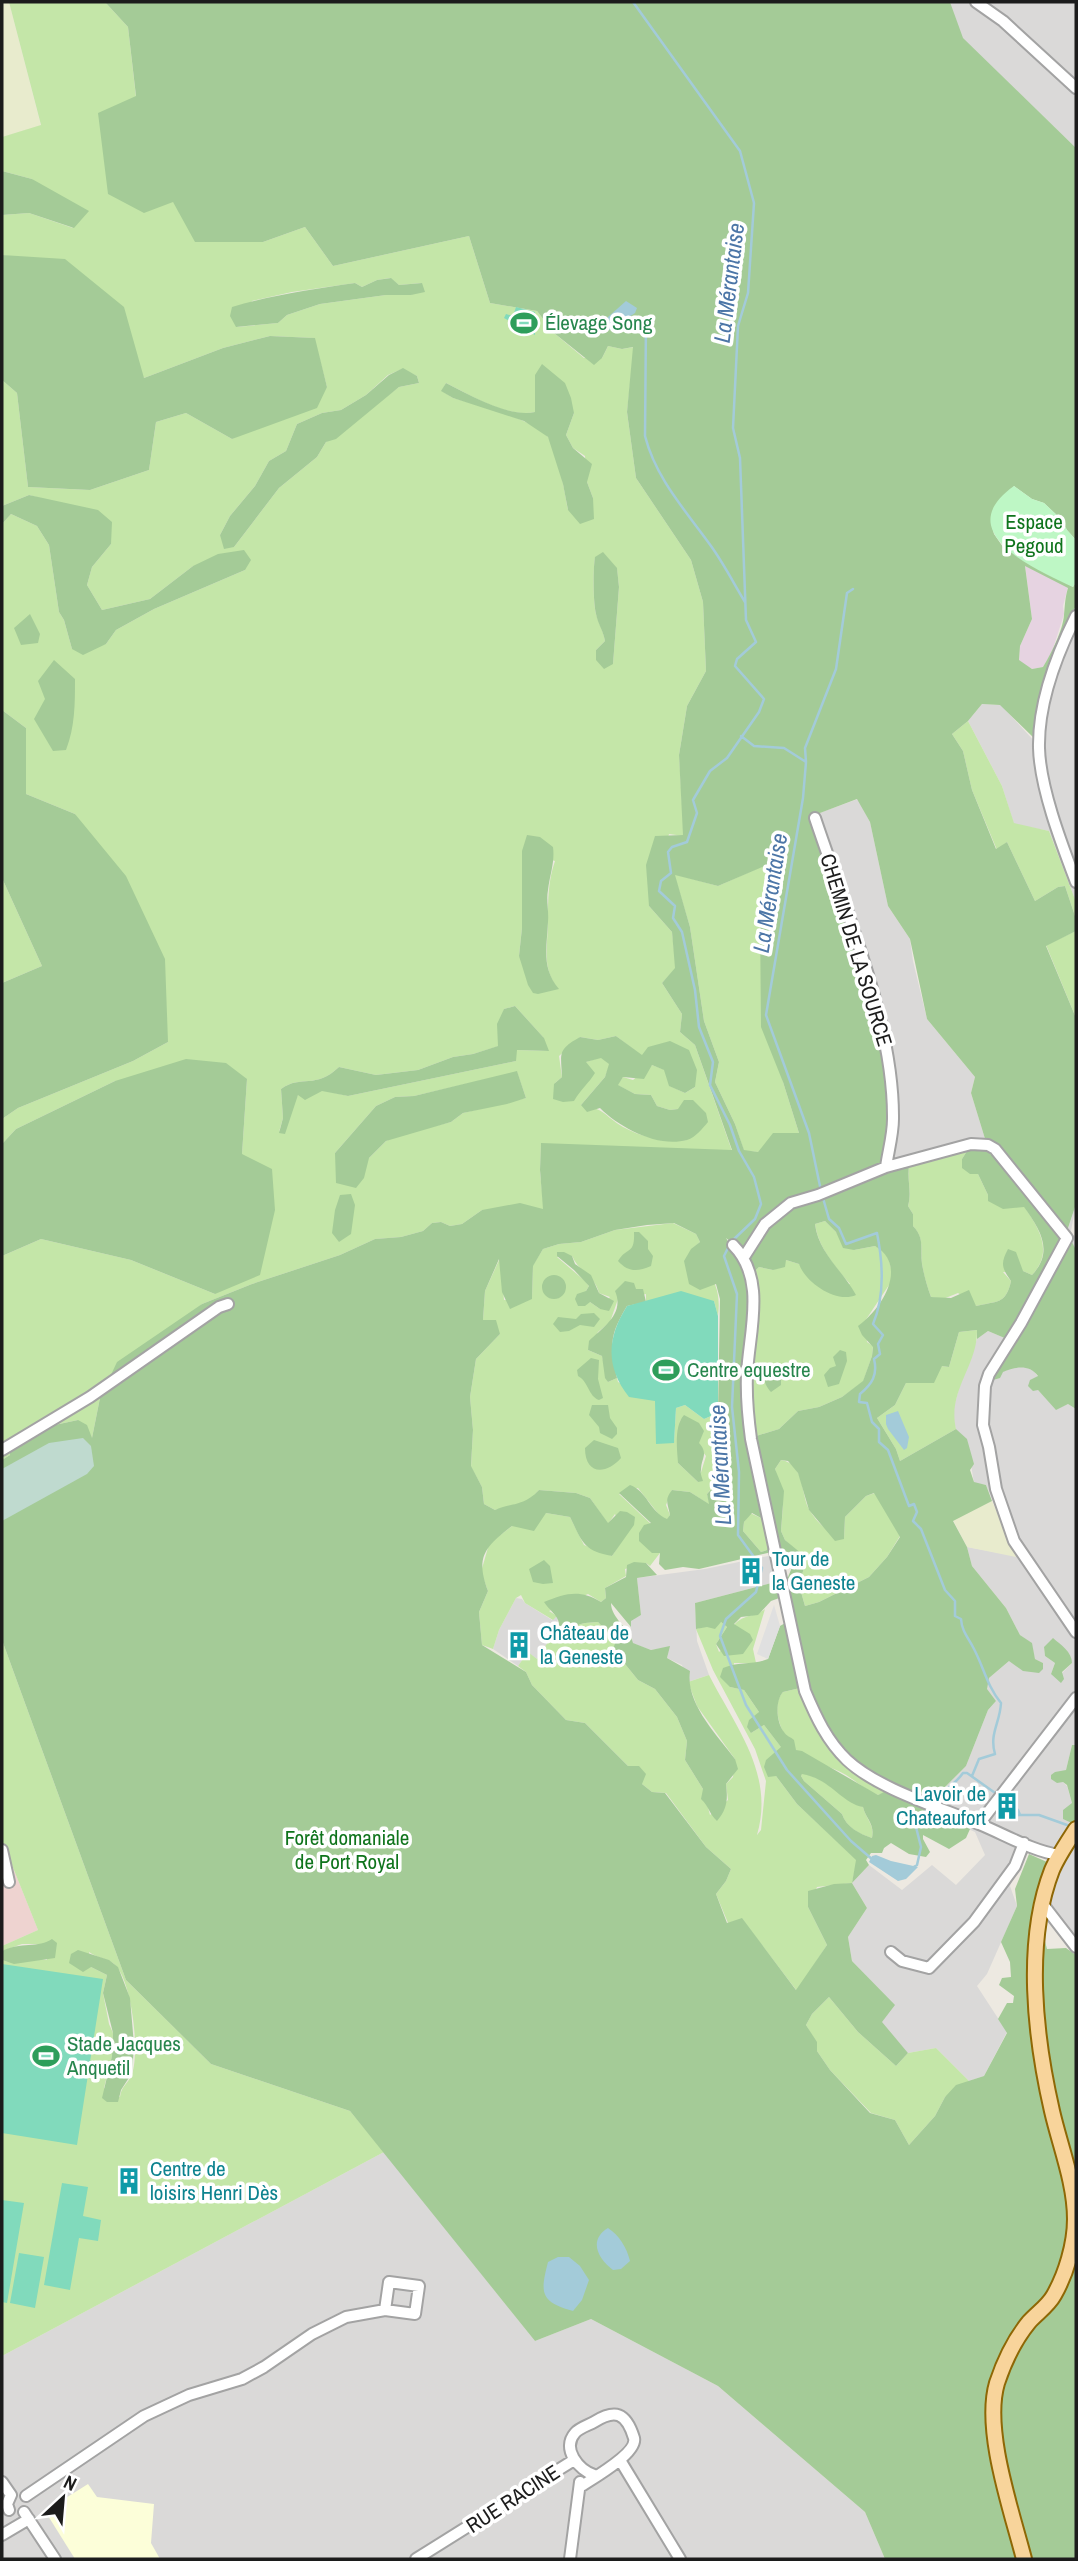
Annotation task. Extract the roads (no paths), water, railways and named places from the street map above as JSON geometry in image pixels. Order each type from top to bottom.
[{"type":"main road","points":[[1024,2559],[999,2461],[993,2406],[997,2384],[1017,2338],[1054,2296],[1065,2271],[1072,2244],[1075,2221],[1073,2194],[1044,2074],[1036,1997],[1042,1903],[1053,1868],[1076,1829]]},
{"type":"street","points":[[976,2],[1003,21],[1076,88]]},
{"type":"street","points":[[1076,616],[1053,669],[1042,712],[1039,747],[1045,785],[1076,882]]},
{"type":"street","name":"CHEMIN DE LA SOURCE","points":[[815,818],[853,930],[888,1056],[893,1121],[886,1167]]},
{"type":"street","points":[[744,1256],[765,1224],[791,1203],[822,1194],[886,1167],[971,1144],[988,1145],[995,1149],[1067,1238],[1021,1323],[989,1374],[985,1386],[983,1425],[996,1489],[1014,1541],[1076,1632]]},
{"type":"street","points":[[733,1245],[744,1256],[754,1300],[746,1407],[760,1486],[805,1692],[826,1734],[849,1762],[877,1780],[1024,1843],[1059,1855]]},
{"type":"street","points":[[2,1450],[90,1397],[219,1307],[228,1304]]},
{"type":"street","points":[[979,1824],[1034,1749],[1076,1698]]},
{"type":"street","points":[[891,1952],[902,1961],[929,1968],[974,1922],[1015,1866],[1024,1843]]},
{"type":"street","points":[[2,1850],[9,1882]]},
{"type":"street","points":[[1042,1903],[1076,1947]]},
{"type":"street","points":[[26,2496],[144,2416],[189,2395],[242,2379],[312,2334],[345,2317],[385,2310]]},
{"type":"street","points":[[580,2487],[632,2449],[635,2442],[623,2418],[616,2413],[608,2414],[575,2433],[571,2442],[571,2453],[578,2464],[594,2475]]},
{"type":"street","points":[[620,2460],[680,2559]]},
{"type":"street","points":[[570,2559],[580,2487],[578,2464]]},
{"type":"street","name":"RUE RACINE","points":[[416,2559],[578,2464]]},
{"type":"street","points":[[2,2482],[11,2495]]},
{"type":"street","points":[[26,2496],[17,2493],[11,2495],[7,2501],[6,2512],[27,2515]]},
{"type":"street","points":[[26,2496],[27,2515],[55,2559]]},
{"type":"street","points":[[2,2535],[27,2515]]},
{"type":"water","points":[[626,301],[637,308],[635,313],[610,330],[605,326],[608,317]]},
{"type":"water","points":[[898,1411],[909,1437],[904,1450],[886,1424],[886,1415]]},
{"type":"water","points":[[872,1856],[918,1867],[906,1879],[898,1881],[869,1862]]},
{"type":"water","points":[[608,2228],[619,2238],[629,2256],[630,2261],[621,2269],[613,2270],[597,2249],[598,2238]]},
{"type":"water","points":[[558,2257],[569,2257],[580,2266],[589,2280],[582,2300],[573,2311],[554,2304],[545,2295],[544,2281],[548,2262]]},
{"type":"waterway","name":"La Mérantaise","points":[[633,2],[740,151],[754,203],[748,293],[738,326],[733,428],[740,458],[746,620],[756,642],[737,659],[735,666],[764,699],[759,712],[727,758],[710,771],[693,800],[697,813],[687,842],[672,847],[668,852],[671,873],[661,881],[659,891],[675,906],[673,918],[682,932],[695,990],[699,1027],[713,1062],[710,1085],[730,1125],[739,1151],[754,1177],[761,1204],[755,1219],[733,1240]]},
{"type":"waterway","name":"La Mérantaise","points":[[646,320],[645,436],[650,452],[664,480],[716,553],[745,602]]},
{"type":"waterway","name":"La Mérantaise","points":[[821,1191],[809,1133],[766,1015],[803,798],[805,748],[836,669],[847,593],[853,589]]},
{"type":"waterway","name":"La Mérantaise","points":[[741,736],[754,746],[784,748],[806,762]]},
{"type":"waterway","name":"La Mérantaise","points":[[823,1198],[829,1219],[839,1228],[846,1244],[877,1233],[882,1279],[880,1302],[873,1324],[883,1335],[878,1344],[880,1354],[874,1359],[873,1379],[860,1394],[859,1402],[867,1403],[872,1422],[879,1429],[879,1442],[888,1450],[909,1506],[914,1504],[917,1512],[913,1521],[921,1529],[945,1590],[955,1601],[955,1616],[961,1619],[992,1690],[1001,1703],[993,1740],[995,1754],[979,1759],[972,1776]]},
{"type":"waterway","name":"La Mérantaise","points":[[729,1246],[724,1256],[737,1294],[732,1407],[739,1472],[738,1535],[762,1568],[756,1592],[726,1619],[720,1636],[746,1705],[787,1770],[851,1841],[873,1860]]},
{"type":"waterway","name":"La Mérantaise","points":[[930,1803],[963,1773],[967,1773],[998,1795]]},
{"type":"waterway","name":"La Mérantaise","points":[[1004,1799],[1018,1810],[1020,1815],[1039,1815],[1067,1825]]},
{"type":"waterway","name":"La Mérantaise","points":[[912,1868],[917,1865],[921,1847],[916,1827],[927,1808]]},
{"type":"waterway","points":[[1001,1816],[1019,1815]]},
{"type":"place","name":"Élevage Song","points":[[524,323]]},
{"type":"place","name":"Centre equestre","points":[[666,1370]]},
{"type":"place","name":"Tour de la Geneste","points":[[751,1571]]},
{"type":"place","name":"Château de la Geneste","points":[[519,1645]]},
{"type":"place","name":"Lavoir de Chateaufort","points":[[1007,1806]]},
{"type":"place","name":"Stade Jacques Anquetil","points":[[46,2056]]},
{"type":"place","name":"Centre de loisirs Henri Dès","points":[[129,2181]]},
{"type":"park label","name":"Espace Pegoud","points":[[1034,534]]},
{"type":"park label","name":"Forêt domaniale de Port Royal","points":[[347,1850]]}]
